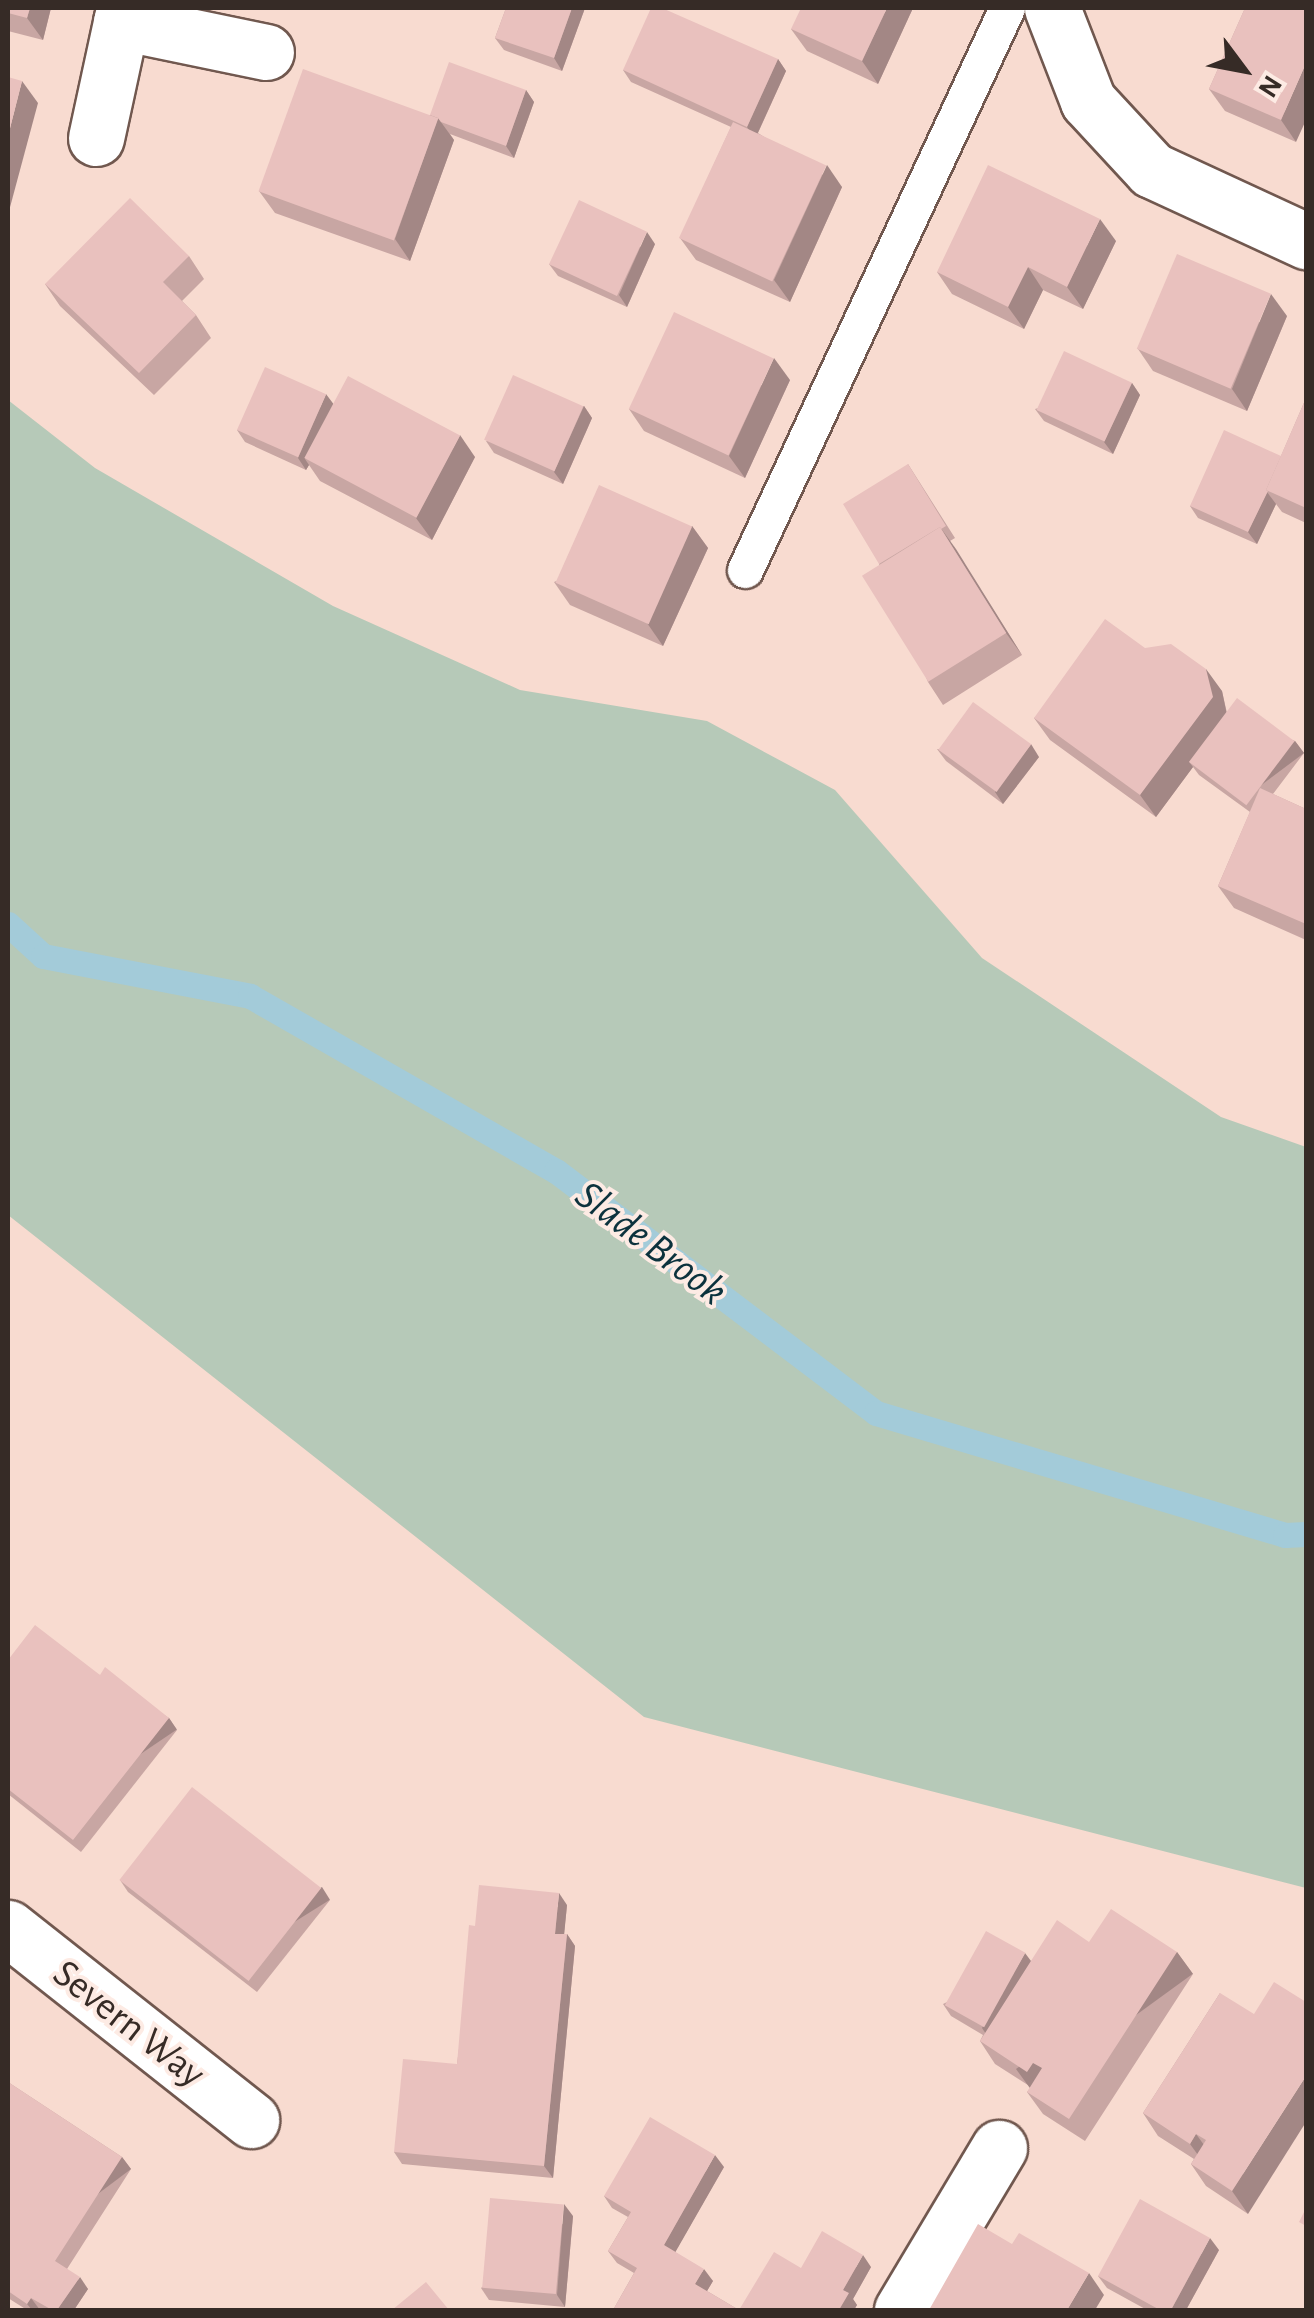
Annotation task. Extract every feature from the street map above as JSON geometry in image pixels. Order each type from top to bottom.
[{"type":"street","points":[[1052,8],[1088,101],[1152,170],[1306,242]]},
{"type":"street","points":[[96,138],[122,15],[266,52]]},
{"type":"street","name":"Severn Way","points":[[8,1928],[250,2120]]},
{"type":"street","points":[[902,2310],[1000,2148]]},
{"type":"lane","points":[[745,570],[1007,8]]},
{"type":"green space","points":[[8,400],[95,468],[333,606],[520,690],[707,721],[835,790],[982,958],[1221,1117],[1306,1147],[1306,1888],[644,1717],[8,1215]]},
{"type":"building","points":[[8,8],[30,8],[27,18],[8,13]]},
{"type":"building","points":[[506,8],[572,8],[554,58],[495,38]]},
{"type":"building","points":[[651,8],[662,8],[778,59],[747,127],[623,70]]},
{"type":"building","points":[[801,8],[887,8],[862,61],[791,29]]},
{"type":"building","points":[[1245,8],[1306,8],[1306,63],[1281,120],[1209,89]]},
{"type":"building","points":[[449,62],[526,90],[506,146],[430,115]]},
{"type":"building","points":[[303,69],[438,118],[394,240],[259,191]]},
{"type":"building","points":[[8,77],[22,81],[8,136]]},
{"type":"building","points":[[733,122],[826,166],[772,282],[679,238]]},
{"type":"building","points":[[988,165],[1100,219],[1067,287],[1028,267],[1008,307],[937,272]]},
{"type":"building","points":[[130,198],[189,256],[163,282],[196,315],[139,373],[45,284]]},
{"type":"building","points":[[579,200],[647,232],[617,296],[549,264]]},
{"type":"building","points":[[1177,254],[1271,294],[1231,389],[1137,349]]},
{"type":"building","points":[[674,312],[774,358],[728,455],[629,409]]},
{"type":"building","points":[[1064,351],[1132,383],[1105,442],[1037,410]]},
{"type":"building","points":[[265,367],[326,394],[298,457],[237,430]]},
{"type":"building","points":[[513,375],[583,406],[554,471],[484,440]]},
{"type":"building","points":[[348,376],[460,436],[416,518],[304,458]]},
{"type":"building","points":[[1306,398],[1306,508],[1266,490]]},
{"type":"building","points":[[1224,430],[1281,456],[1248,532],[1190,506]]},
{"type":"building","points":[[908,464],[946,526],[879,564],[843,504]]},
{"type":"building","points":[[599,485],[692,526],[649,624],[555,583]]},
{"type":"building","points":[[940,527],[1006,633],[928,682],[862,576]]},
{"type":"building","points":[[1105,619],[1145,648],[1171,644],[1206,669],[1213,697],[1140,795],[1034,718]]},
{"type":"building","points":[[1237,698],[1295,741],[1246,805],[1189,762]]},
{"type":"building","points":[[973,702],[1031,744],[997,792],[938,750]]},
{"type":"building","points":[[1260,788],[1306,809],[1306,924],[1218,886]]},
{"type":"building","points":[[35,1625],[100,1675],[105,1667],[169,1718],[73,1840],[8,1789],[8,1660]]},
{"type":"building","points":[[192,1787],[321,1888],[249,1981],[119,1880]]},
{"type":"building","points":[[479,1885],[559,1893],[555,1934],[567,1934],[544,2166],[394,2152],[403,2059],[457,2064],[469,1925],[475,1926]]},
{"type":"building","points":[[1111,1909],[1177,1952],[1069,2119],[1027,2092],[1042,2068],[1033,2063],[1027,2072],[980,2041],[1057,1920],[1089,1942]]},
{"type":"building","points":[[986,1931],[1025,1953],[984,2027],[945,2005]]},
{"type":"building","points":[[1274,1982],[1306,2002],[1306,2076],[1232,2191],[1191,2164],[1206,2140],[1196,2134],[1190,2144],[1143,2113],[1220,1993],[1254,2014]]},
{"type":"building","points":[[8,2082],[122,2157],[55,2261],[80,2277],[57,2310],[31,2298],[27,2304],[8,2291]]},
{"type":"building","points":[[650,2117],[715,2155],[664,2245],[704,2269],[695,2284],[739,2310],[613,2310],[637,2268],[608,2251],[631,2212],[604,2196]]},
{"type":"building","points":[[490,2198],[564,2204],[556,2294],[482,2288]]},
{"type":"building","points":[[1140,2199],[1210,2238],[1171,2310],[1160,2310],[1098,2276]]},
{"type":"building","points":[[1306,2208],[1306,2226],[1299,2222]]},
{"type":"building","points":[[978,2224],[1012,2244],[1019,2233],[1089,2273],[1067,2310],[929,2310]]},
{"type":"building","points":[[822,2231],[863,2255],[843,2290],[849,2293],[839,2310],[739,2310],[774,2252],[801,2268]]},
{"type":"building","points":[[426,2282],[449,2310],[392,2310]]},
{"type":"waterway","name":"Slade Brook","points":[[8,924],[43,956],[250,996],[556,1171],[876,1413],[1285,1535],[1306,1534]]}]
